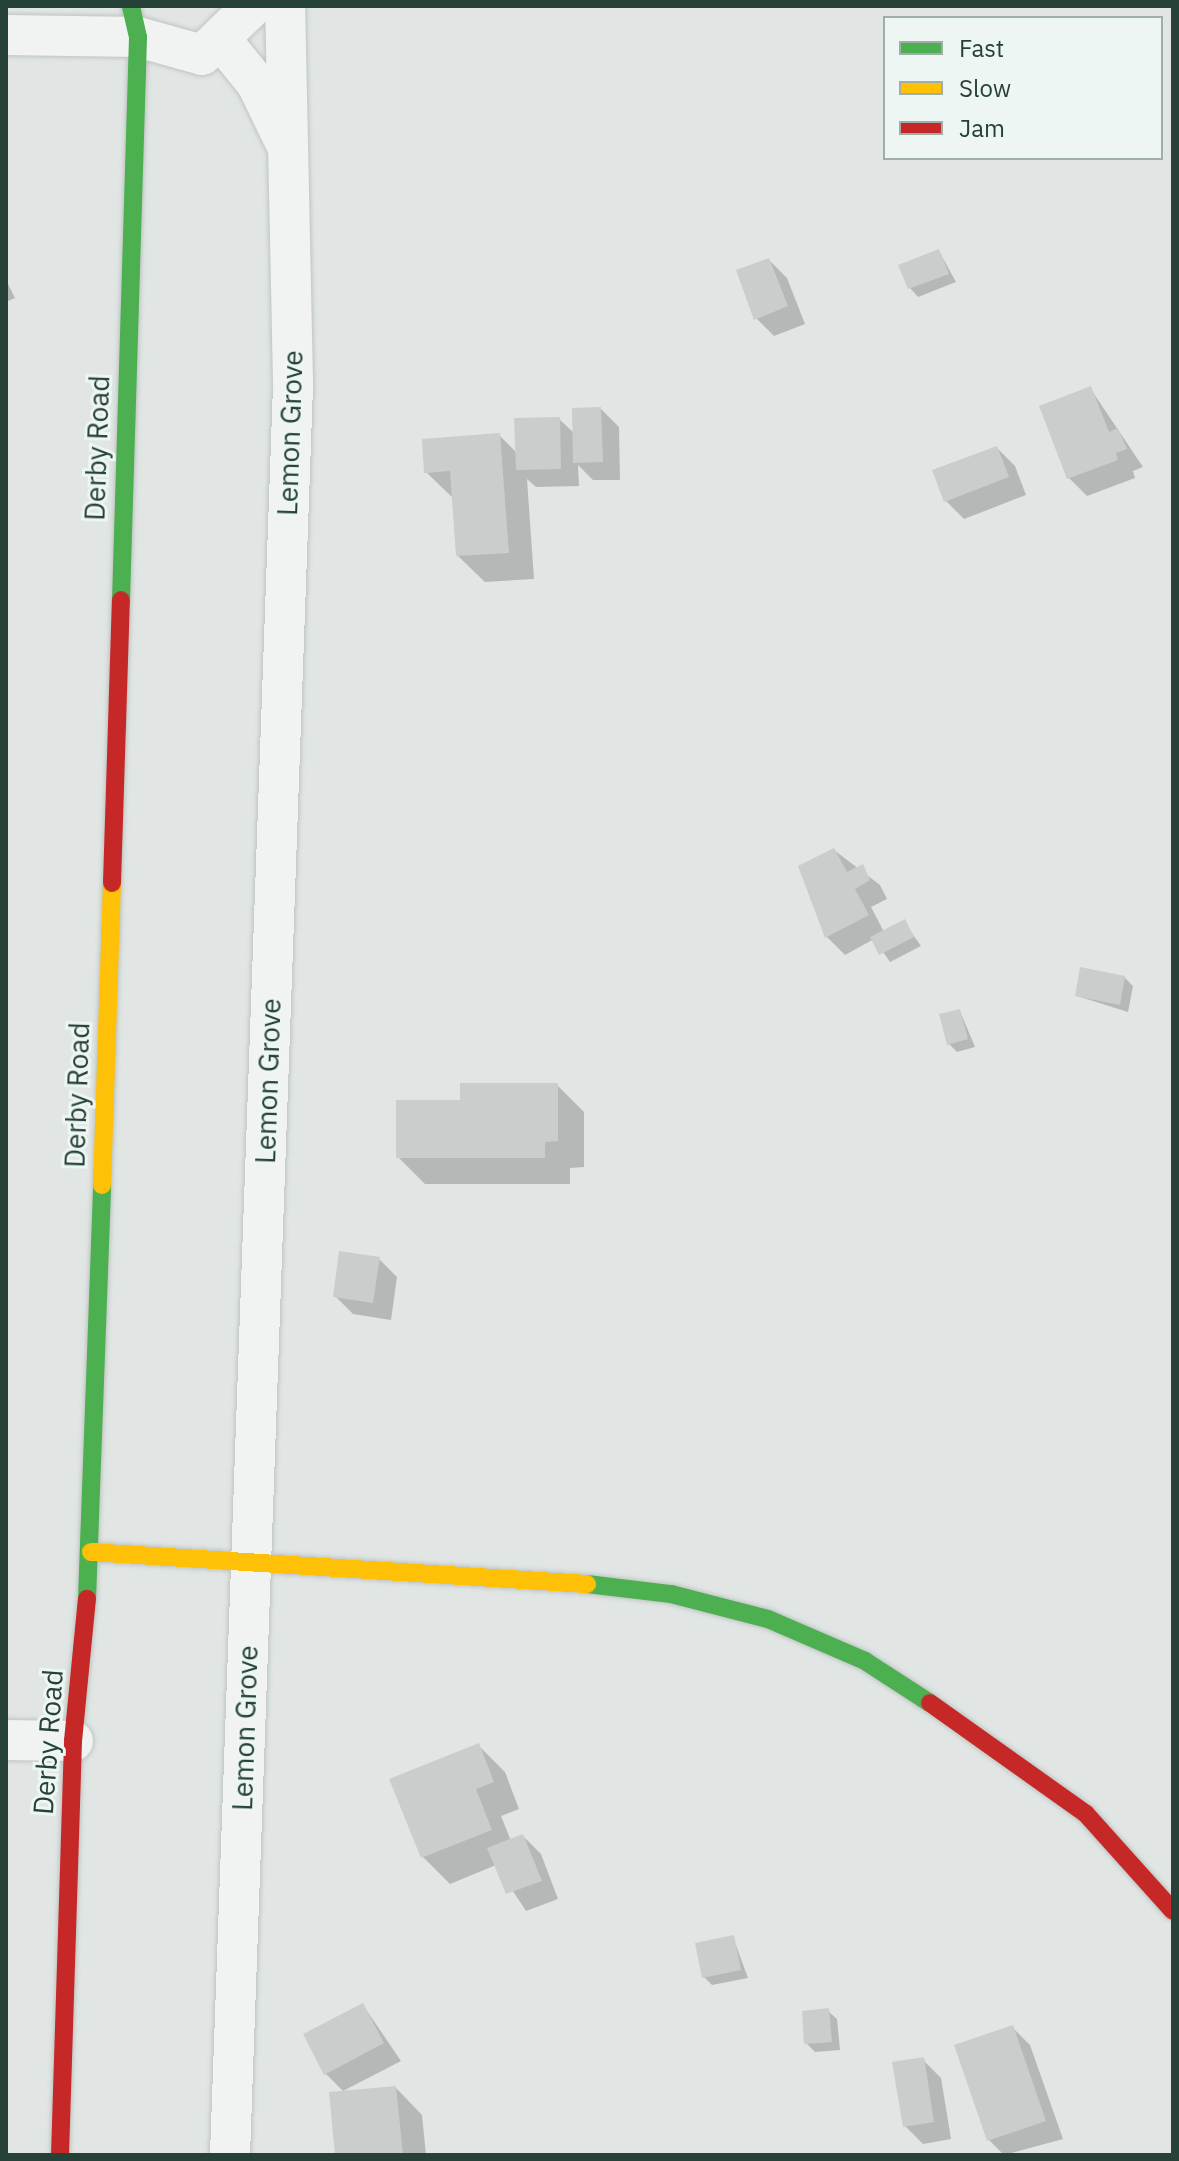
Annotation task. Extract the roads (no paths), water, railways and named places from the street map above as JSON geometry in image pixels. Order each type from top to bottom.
[{"type":"street","points":[[6,35],[134,21],[202,55],[223,42],[253,6]]},
{"type":"street","name":"Lemon Grove","points":[[230,2155],[292,398],[292,156],[285,6]]},
{"type":"street","name":"Derby Road","points":[[60,2155],[73,1741],[91,1552],[134,21]]},
{"type":"street","points":[[223,42],[257,84],[292,156]]},
{"type":"street","points":[[91,1552],[250,1566],[584,1584],[671,1594],[768,1619],[865,1661],[998,1746],[1086,1814],[1173,1911]]},
{"type":"street","points":[[6,1740],[73,1741]]}]
